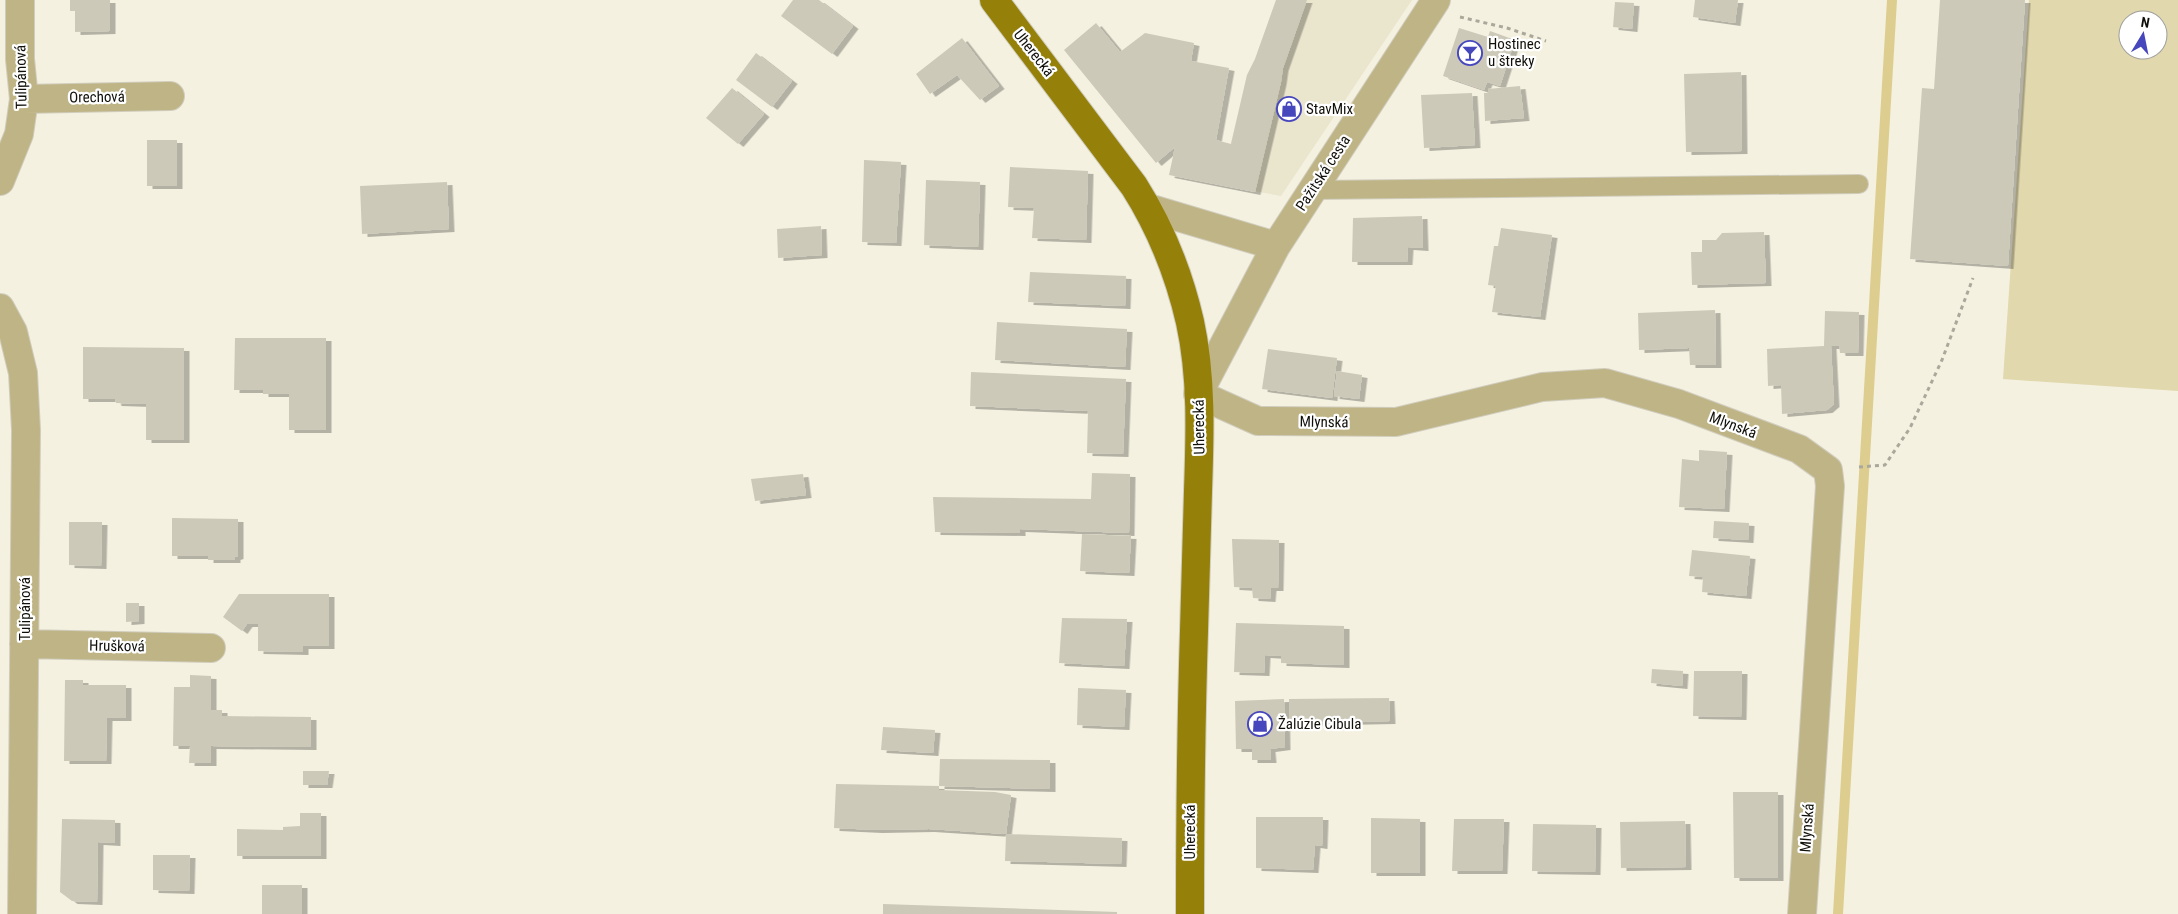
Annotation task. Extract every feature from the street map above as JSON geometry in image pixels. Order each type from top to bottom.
[{"type":"main road","name":"Uherecká","points":[[994,0],[1134,186],[1148,208],[1162,237],[1190,321],[1195,355],[1200,424],[1190,772],[1190,914]]},
{"type":"street","name":"Tulipánová","points":[[0,181],[19,134],[24,99],[20,58],[20,0]]},
{"type":"street","name":"Pažitská cesta","points":[[1198,394],[1276,246],[1432,5]]},
{"type":"street","name":"Orechová","points":[[24,99],[170,96]]},
{"type":"street","points":[[1148,208],[1276,246]]},
{"type":"street","name":"Tulipánová","points":[[0,308],[13,332],[23,373],[26,430],[22,914]]},
{"type":"street","name":"Mlynská","points":[[1198,394],[1258,421],[1396,422],[1542,387],[1605,383],[1678,404],[1799,450],[1828,470],[1830,486],[1802,914]]},
{"type":"street","name":"Hrušková","points":[[24,644],[211,648]]},
{"type":"lane","points":[[1313,190],[1859,184]]},
{"type":"path","points":[[1432,5],[1546,41]]},
{"type":"path","points":[[1858,467],[1885,465],[1910,428],[1942,360],[1973,278]]},
{"type":"shaded area","name":"StavMix","points":[[1276,0],[1412,0],[1281,196],[1221,185],[1247,75],[1255,59]]},
{"type":"shaded area","points":[[2029,0],[2178,0],[2178,391],[2003,379]]},
{"type":"building","points":[[70,0],[110,0],[110,31],[75,32],[75,11],[70,11]]},
{"type":"building","points":[[793,0],[819,0],[853,26],[832,54],[781,16]]},
{"type":"building","points":[[1276,0],[1307,0],[1283,68],[1255,192],[1169,175],[1175,147],[1156,163],[1064,50],[1096,23],[1120,52],[1145,33],[1194,43],[1191,61],[1229,68],[1216,140],[1231,144],[1247,75],[1255,59]]},
{"type":"building","points":[[1695,0],[1738,0],[1735,23],[1693,17]]},
{"type":"building","points":[[1940,0],[2025,0],[2008,266],[1910,259],[1922,88],[1934,89]]},
{"type":"building","points":[[1615,2],[1634,3],[1632,29],[1613,27]]},
{"type":"building","points":[[1459,28],[1488,37],[1490,31],[1515,40],[1500,86],[1487,82],[1484,90],[1443,76]]},
{"type":"building","points":[[962,38],[999,86],[980,100],[957,75],[930,94],[916,74]]},
{"type":"building","points":[[756,53],[792,81],[772,107],[736,80]]},
{"type":"building","points":[[1741,72],[1742,151],[1686,152],[1684,74]]},
{"type":"building","points":[[1520,86],[1524,118],[1485,121],[1484,93],[1488,93],[1488,89]]},
{"type":"building","points":[[732,88],[764,114],[738,144],[706,118]]},
{"type":"building","points":[[1472,93],[1475,145],[1424,148],[1421,95]]},
{"type":"building","points":[[147,140],[177,140],[177,186],[147,186]]},
{"type":"building","points":[[864,160],[901,162],[896,243],[862,242]]},
{"type":"building","points":[[1010,167],[1088,171],[1086,240],[1032,238],[1034,208],[1008,207]]},
{"type":"building","points":[[926,180],[980,182],[978,247],[924,245]]},
{"type":"building","points":[[447,182],[449,229],[362,234],[360,186]]},
{"type":"building","points":[[1422,216],[1423,248],[1408,247],[1407,262],[1352,262],[1353,218]]},
{"type":"building","points":[[821,226],[822,255],[778,258],[777,229]]},
{"type":"building","points":[[1501,228],[1552,235],[1540,317],[1492,312],[1496,286],[1488,285],[1494,246],[1498,246]]},
{"type":"building","points":[[1764,232],[1766,283],[1692,285],[1691,252],[1702,252],[1702,240],[1716,240],[1722,233]]},
{"type":"building","points":[[1030,272],[1126,276],[1125,306],[1028,302]]},
{"type":"building","points":[[1715,310],[1716,365],[1690,365],[1689,348],[1639,350],[1638,313]]},
{"type":"building","points":[[1825,311],[1859,312],[1858,353],[1840,353],[1839,346],[1831,346],[1834,404],[1827,410],[1782,414],[1781,385],[1768,386],[1767,349],[1824,346]]},
{"type":"building","points":[[997,322],[1127,329],[1125,367],[995,360]]},
{"type":"building","points":[[235,338],[326,338],[326,430],[289,430],[289,394],[263,394],[263,390],[234,390]]},
{"type":"building","points":[[83,347],[184,348],[184,440],[146,440],[146,404],[116,403],[115,399],[83,399]]},
{"type":"building","points":[[1268,349],[1337,358],[1332,398],[1262,389]]},
{"type":"building","points":[[1337,371],[1362,375],[1359,399],[1334,396]]},
{"type":"building","points":[[971,372],[1126,379],[1123,454],[1087,453],[1088,411],[970,406]]},
{"type":"building","points":[[1699,450],[1727,452],[1724,509],[1679,507],[1682,459],[1699,461]]},
{"type":"building","points":[[1092,473],[1130,474],[1129,533],[1020,529],[1020,533],[935,532],[933,497],[1091,499]]},
{"type":"building","points":[[803,474],[806,495],[755,501],[751,479]]},
{"type":"building","points":[[172,518],[238,519],[238,556],[235,557],[235,560],[208,560],[208,556],[172,556]]},
{"type":"building","points":[[1714,521],[1749,523],[1748,540],[1713,538]]},
{"type":"building","points":[[69,522],[102,522],[101,566],[69,565]]},
{"type":"building","points":[[1082,534],[1131,536],[1129,573],[1080,571]]},
{"type":"building","points":[[1232,539],[1279,540],[1278,588],[1271,588],[1270,599],[1253,598],[1252,588],[1234,587]]},
{"type":"building","points":[[1692,550],[1750,556],[1746,596],[1702,592],[1703,577],[1689,576]]},
{"type":"building","points":[[239,594],[329,594],[329,646],[303,646],[303,652],[258,651],[258,624],[247,624],[242,631],[223,617]]},
{"type":"building","points":[[126,603],[139,603],[139,621],[126,622]]},
{"type":"building","points":[[1062,618],[1127,619],[1124,666],[1059,663]]},
{"type":"building","points":[[1236,623],[1344,626],[1344,665],[1281,663],[1281,656],[1265,655],[1264,673],[1234,672]]},
{"type":"building","points":[[1652,669],[1683,671],[1682,686],[1651,683]]},
{"type":"building","points":[[1694,671],[1742,671],[1741,717],[1693,716]]},
{"type":"building","points":[[190,675],[211,676],[211,710],[222,710],[222,716],[311,717],[311,747],[211,746],[211,763],[189,763],[190,746],[173,746],[174,687],[190,687]]},
{"type":"building","points":[[65,680],[83,680],[83,685],[126,685],[126,718],[107,718],[106,761],[64,761]]},
{"type":"building","points":[[1078,688],[1126,690],[1124,727],[1077,725]]},
{"type":"building","points":[[1389,698],[1390,721],[1289,723],[1289,699]]},
{"type":"building","name":"Žalúzie Cibula","points":[[1284,699],[1285,747],[1270,749],[1271,760],[1252,760],[1252,749],[1236,749],[1235,701]]},
{"type":"building","points":[[883,727],[935,730],[933,753],[881,750]]},
{"type":"building","points":[[940,759],[1050,760],[1050,789],[939,786]]},
{"type":"building","points":[[303,771],[329,771],[327,785],[303,785]]},
{"type":"building","points":[[836,784],[939,786],[939,790],[995,792],[1011,795],[1006,834],[929,829],[877,830],[834,828]]},
{"type":"building","points":[[1733,792],[1778,792],[1778,878],[1734,878]]},
{"type":"building","points":[[300,813],[321,813],[321,856],[237,856],[237,829],[283,830],[283,827],[300,826]]},
{"type":"building","points":[[1256,817],[1323,817],[1322,846],[1315,845],[1313,870],[1256,868]]},
{"type":"building","points":[[1371,818],[1420,819],[1420,873],[1371,873]]},
{"type":"building","points":[[62,819],[115,820],[115,843],[98,842],[97,902],[72,901],[60,892]]},
{"type":"building","points":[[1454,819],[1504,819],[1502,871],[1452,871]]},
{"type":"building","points":[[1685,821],[1686,867],[1621,868],[1620,822]]},
{"type":"building","points":[[1533,824],[1596,825],[1595,872],[1532,871]]},
{"type":"building","points":[[1006,834],[1122,838],[1121,864],[1005,861]]},
{"type":"building","points":[[153,855],[190,855],[189,891],[153,890]]},
{"type":"building","points":[[262,885],[302,885],[302,914],[262,914]]},
{"type":"building","points":[[883,904],[1117,912],[1117,914],[883,914]]},
{"type":"waterway","points":[[1838,914],[1892,0]]},
{"type":"place","name":"Hostinec u štreky","points":[[1470,53]]},
{"type":"place","name":"StavMix","points":[[1289,109]]},
{"type":"place","name":"Žalúzie Cibula","points":[[1260,724]]}]
